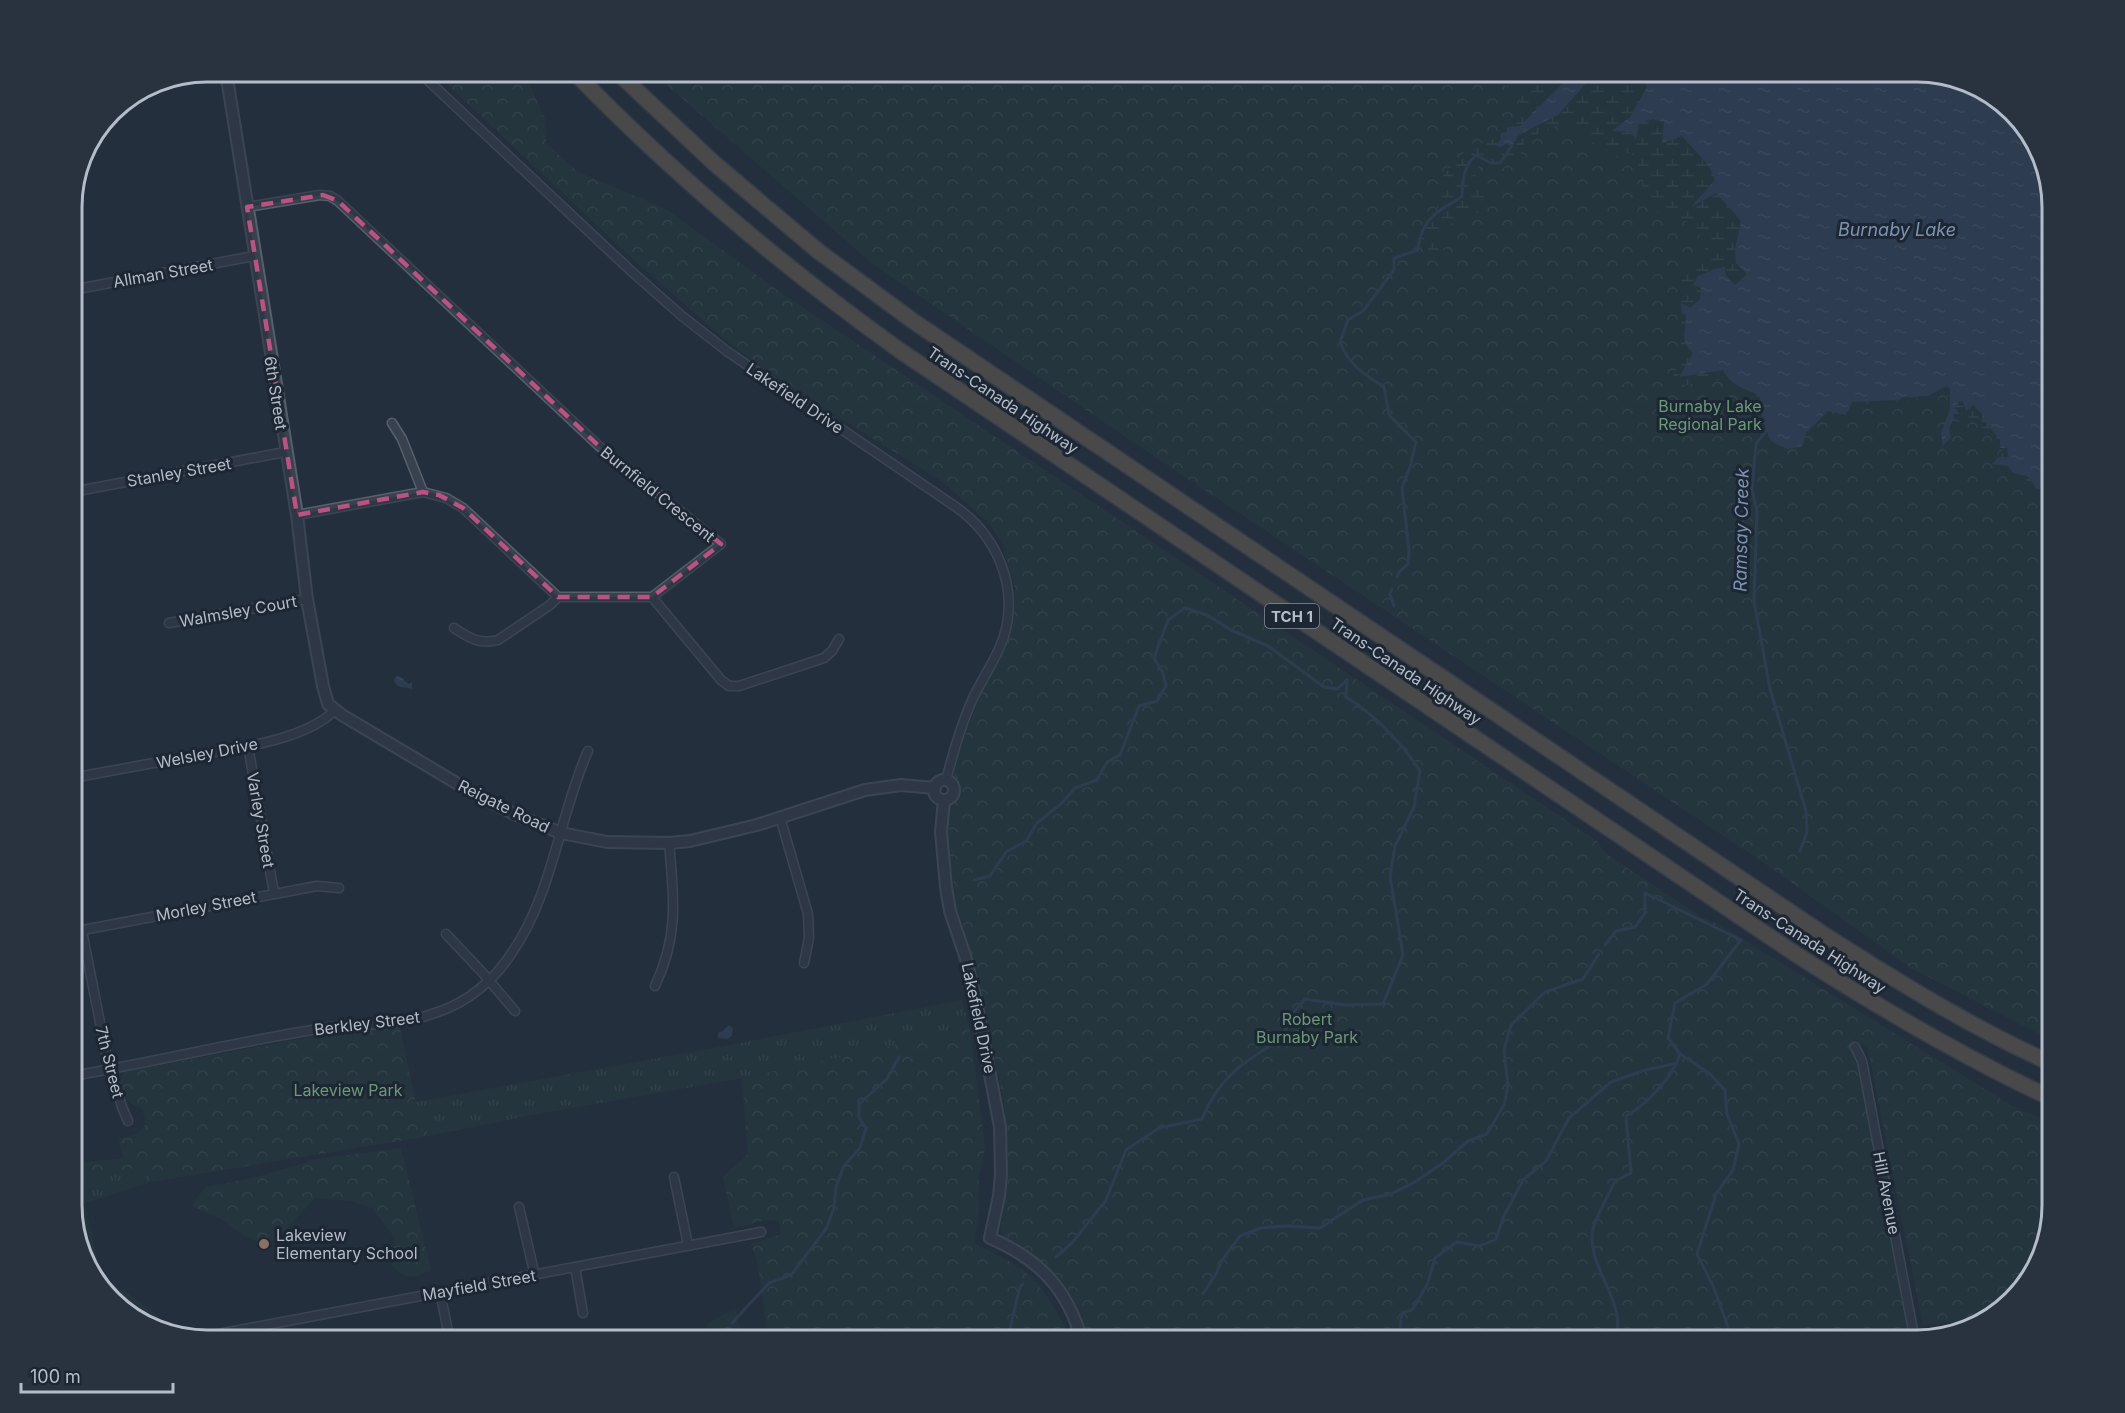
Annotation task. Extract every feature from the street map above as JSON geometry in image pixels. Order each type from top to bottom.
[{"type":"highway","name":"Trans-Canada Highway","points":[[585,83],[723,214],[833,303],[902,352],[1794,953],[1876,1006],[1963,1055],[2042,1094]]},
{"type":"highway","name":"Trans-Canada Highway","points":[[628,83],[714,164],[818,251],[913,321],[1823,934],[1896,981],[1974,1025],[2042,1059]]},
{"type":"street","name":"6th Street","points":[[228,83],[285,452],[297,515],[307,599],[326,701],[335,710]]},
{"type":"street","name":"Lakefield Drive","points":[[431,83],[682,316],[728,352],[956,507],[982,529],[995,549],[1004,572],[1008,590],[1006,624],[1000,646],[965,716],[953,750],[946,781]]},
{"type":"street","name":"Burnfield Crescent","points":[[247,207],[320,195],[327,195],[338,201],[599,446],[721,544],[652,597]]},
{"type":"street","name":"Allman Street","points":[[83,288],[254,256]]},
{"type":"street","points":[[392,423],[402,439],[423,492]]},
{"type":"street","name":"Stanley Street","points":[[83,490],[285,452]]},
{"type":"street","points":[[297,515],[423,492],[446,498],[463,508],[558,597],[652,597],[721,680],[729,686],[739,687],[824,658],[832,651],[839,639]]},
{"type":"street","points":[[454,628],[478,642],[492,642],[550,606],[558,597]]},
{"type":"street","name":"Walmsley Court","points":[[169,623],[307,599]]},
{"type":"street","name":"Welsley Drive","points":[[83,776],[248,746],[295,733],[325,719],[335,710]]},
{"type":"street","name":"Reigate Road","points":[[335,710],[495,805],[561,833],[626,843],[669,843],[715,836],[865,790],[901,785],[935,788]]},
{"type":"street","name":"Varley Street","points":[[248,746],[274,893]]},
{"type":"street","name":"Berkley Street","points":[[83,1074],[331,1027],[385,1024],[418,1018],[452,1006],[489,981],[524,935],[588,751]]},
{"type":"street","points":[[946,781],[953,785],[954,791],[950,798],[944,800],[937,796],[935,788],[940,782],[946,781]]},
{"type":"street","name":"Lakefield Drive","points":[[944,800],[942,851],[947,895],[976,1000],[1000,1127],[1001,1174],[990,1238],[1029,1258],[1051,1279],[1070,1309],[1078,1330]]},
{"type":"street","points":[[780,817],[808,914],[809,938],[804,963]]},
{"type":"street","points":[[655,986],[666,960],[674,926],[669,843]]},
{"type":"street","name":"Morley Street","points":[[83,931],[274,893],[317,886],[339,888]]},
{"type":"street","points":[[446,934],[515,1011]]},
{"type":"street","name":"7th Street","points":[[83,936],[110,1069],[128,1121]]},
{"type":"street","name":"Hill Avenue","points":[[1855,1047],[1862,1061],[1913,1330]]},
{"type":"street","points":[[674,1177],[688,1245]]},
{"type":"street","points":[[519,1207],[535,1276]]},
{"type":"street","name":"Mayfield Street","points":[[239,1330],[761,1233]]},
{"type":"street","points":[[575,1267],[584,1313]]},
{"type":"street","points":[[440,1292],[448,1330]]},
{"type":"highlighted area","points":[[323,195],[338,201],[599,446],[721,544],[652,597],[558,597],[463,508],[439,495],[423,492],[297,515],[247,207]]},
{"type":"green space","points":[[1499,82],[1701,82],[2042,463],[2042,504],[2040,504],[2040,493],[2029,484],[1993,467],[1994,460],[2004,452],[1974,419],[1964,415],[1948,403],[1947,392],[1943,390],[1928,398],[1859,404],[1845,412],[1820,411],[1778,435],[1742,395],[1724,383],[1707,380],[1683,386],[1675,382],[1673,376],[1683,358],[1679,340],[1679,272],[1702,257],[1707,242],[1687,221],[1667,220],[1644,201],[1641,169],[1632,154],[1624,152],[1610,160],[1594,143],[1564,122],[1525,139],[1519,163],[1479,164],[1475,173],[1487,201],[1487,209],[1443,227],[1437,238],[1444,252],[1438,264],[1419,236],[1438,211],[1434,199],[1444,173],[1457,164],[1468,144],[1489,143],[1517,111],[1520,103],[1518,95]]},
{"type":"green space","name":"Burnaby Lake Regional Park","points":[[1918,82],[1958,89],[1987,104],[2006,119],[2026,145],[2038,175],[2042,207],[2042,1035],[1911,968],[1770,867],[1155,457],[873,264],[664,83]]},
{"type":"green space","name":"Robert Burnaby Park","points":[[446,83],[529,83],[545,119],[546,143],[578,172],[666,209],[780,292],[1597,841],[1605,853],[1701,917],[1720,925],[2012,1106],[2042,1118],[2041,1222],[2033,1253],[2012,1288],[2000,1300],[1973,1318],[1923,1325],[1868,1049],[1854,1038],[1910,1330],[1086,1330],[1078,1307],[1059,1279],[1047,1266],[1004,1236],[1001,1231],[1008,1168],[1004,1103],[977,971],[956,903],[948,843],[950,805],[957,789],[954,773],[959,752],[980,697],[1008,641],[1013,624],[1015,588],[1004,552],[1006,549],[990,524],[943,482],[812,401],[735,348],[635,261]]},
{"type":"green space","points":[[962,1000],[970,1029],[742,1078],[532,1115],[413,1139],[405,1104],[730,1045]]},
{"type":"green space","name":"Lakeview Park","points":[[400,1028],[423,1137],[150,1182],[145,1166],[83,1179],[83,1163],[123,1158],[119,1139],[137,1134],[144,1127],[141,1108],[129,1102],[122,1091],[121,1082],[124,1072],[338,1032]]},
{"type":"green space","points":[[970,1029],[985,1148],[979,1177],[978,1217],[974,1243],[1012,1263],[1031,1277],[1051,1303],[1066,1330],[767,1330],[758,1264],[751,1244],[781,1234],[779,1221],[766,1220],[734,1228],[723,1177],[748,1154],[742,1078]]},
{"type":"green space","points":[[401,1148],[431,1270],[419,1275],[406,1276],[392,1266],[395,1238],[372,1208],[351,1201],[315,1198],[277,1239],[269,1242],[247,1237],[218,1217],[191,1205],[206,1187],[257,1177],[317,1159]]},
{"type":"green space","points":[[168,1161],[185,1176],[150,1182],[83,1203],[83,1179]]},
{"type":"green space","points":[[83,1207],[86,1207],[99,1268],[89,1246]]},
{"type":"green space","points":[[122,1289],[157,1315],[159,1321],[131,1305],[117,1292]]},
{"type":"green space","points":[[735,1308],[740,1330],[708,1330],[707,1324]]},
{"type":"water","points":[[1564,82],[1587,82],[1558,115],[1519,135],[1512,146],[1496,145],[1501,139],[1500,135],[1508,132],[1508,127],[1520,126]]},
{"type":"water","name":"Burnaby Lake","points":[[1645,82],[1918,82],[1950,87],[1973,95],[2006,119],[2026,145],[2038,175],[2041,191],[2042,490],[2036,488],[2027,476],[2013,473],[2008,466],[1992,464],[1999,457],[2008,457],[2007,448],[2000,448],[2000,440],[1988,423],[1981,422],[1983,415],[1973,405],[1966,411],[1963,401],[1957,403],[1955,409],[1960,414],[1954,414],[1953,418],[1961,422],[1953,421],[1949,428],[1951,437],[1943,446],[1941,433],[1950,409],[1950,389],[1946,386],[1928,396],[1852,402],[1846,415],[1828,411],[1806,433],[1802,446],[1788,449],[1771,440],[1765,425],[1759,395],[1734,383],[1723,370],[1679,377],[1693,353],[1686,344],[1684,336],[1686,315],[1682,313],[1681,303],[1690,308],[1700,299],[1701,288],[1693,285],[1698,276],[1725,267],[1726,276],[1735,285],[1747,274],[1736,263],[1735,249],[1741,221],[1716,193],[1691,207],[1715,180],[1709,166],[1682,136],[1662,143],[1664,122],[1653,119],[1639,124],[1636,140],[1631,132],[1612,131],[1630,117],[1647,87]]},
{"type":"water","points":[[397,676],[408,684],[412,682],[412,689],[397,685],[394,680]]},
{"type":"water","points":[[729,1025],[733,1028],[732,1036],[727,1039],[718,1038],[718,1033]]},
{"type":"waterway","points":[[1397,577],[1408,564],[1409,550],[1402,488],[1416,442],[1389,415],[1384,387],[1357,368],[1340,342],[1348,320],[1363,311],[1394,270],[1394,258],[1418,250],[1422,234],[1430,220],[1462,196],[1464,174],[1468,164],[1476,155],[1491,163],[1500,163],[1512,146]]},
{"type":"waterway","name":"Ramsay Creek","points":[[1769,427],[1756,444],[1752,490],[1757,511],[1754,601],[1770,689],[1806,811],[1807,832],[1800,851]]},
{"type":"waterway","points":[[1392,589],[1390,594],[1394,606]]},
{"type":"waterway","points":[[974,880],[990,876],[1006,852],[1026,841],[1037,823],[1062,803],[1075,788],[1097,780],[1107,762],[1120,755],[1139,706],[1157,701],[1166,686],[1163,673],[1154,658],[1168,620],[1185,608],[1207,615],[1231,630],[1268,646],[1324,687],[1337,689],[1347,680]]},
{"type":"waterway","points":[[1056,1257],[1072,1243],[1106,1200],[1126,1150],[1159,1128],[1202,1119],[1216,1091],[1225,1081],[1245,1062],[1283,1038],[1289,1018],[1305,999],[1346,1005],[1383,1004],[1403,955],[1390,876],[1395,846],[1414,807],[1420,771],[1387,730],[1346,697],[1347,680]]},
{"type":"waterway","name":"Ramsay Creek","points":[[1605,945],[1616,931],[1635,927],[1645,913],[1645,893],[1741,940],[1707,984],[1675,1003],[1668,1038],[1680,1054],[1677,1063],[1658,1089],[1642,1105],[1626,1116],[1631,1173],[1615,1181],[1597,1217],[1592,1244],[1595,1258],[1613,1300],[1617,1314],[1617,1330]]},
{"type":"waterway","points":[[1203,1294],[1222,1260],[1240,1236],[1261,1228],[1286,1226],[1320,1228],[1363,1200],[1391,1194],[1415,1182],[1444,1162],[1468,1141],[1487,1134],[1504,1105],[1508,1086],[1504,1050],[1511,1025],[1545,992],[1583,979],[1599,954]]},
{"type":"waterway","points":[[1680,1054],[1709,1073],[1725,1090],[1727,1114],[1739,1144],[1733,1170],[1716,1194],[1697,1254],[1714,1288],[1729,1330]]},
{"type":"waterway","points":[[732,1323],[769,1283],[791,1275],[826,1229],[834,1208],[836,1187],[844,1166],[860,1148],[866,1128],[859,1118],[859,1104],[887,1079],[899,1057]]},
{"type":"waterway","points":[[1400,1330],[1402,1313],[1412,1310],[1427,1285],[1435,1258],[1457,1242],[1480,1246],[1496,1239],[1503,1218],[1523,1180],[1546,1161],[1569,1118],[1611,1082],[1642,1071],[1677,1063]]},
{"type":"waterway","points":[[1009,1330],[1020,1287],[1023,1284]]},
{"type":"place","name":"Lakeview Elementary School","points":[[264,1244]]}]
